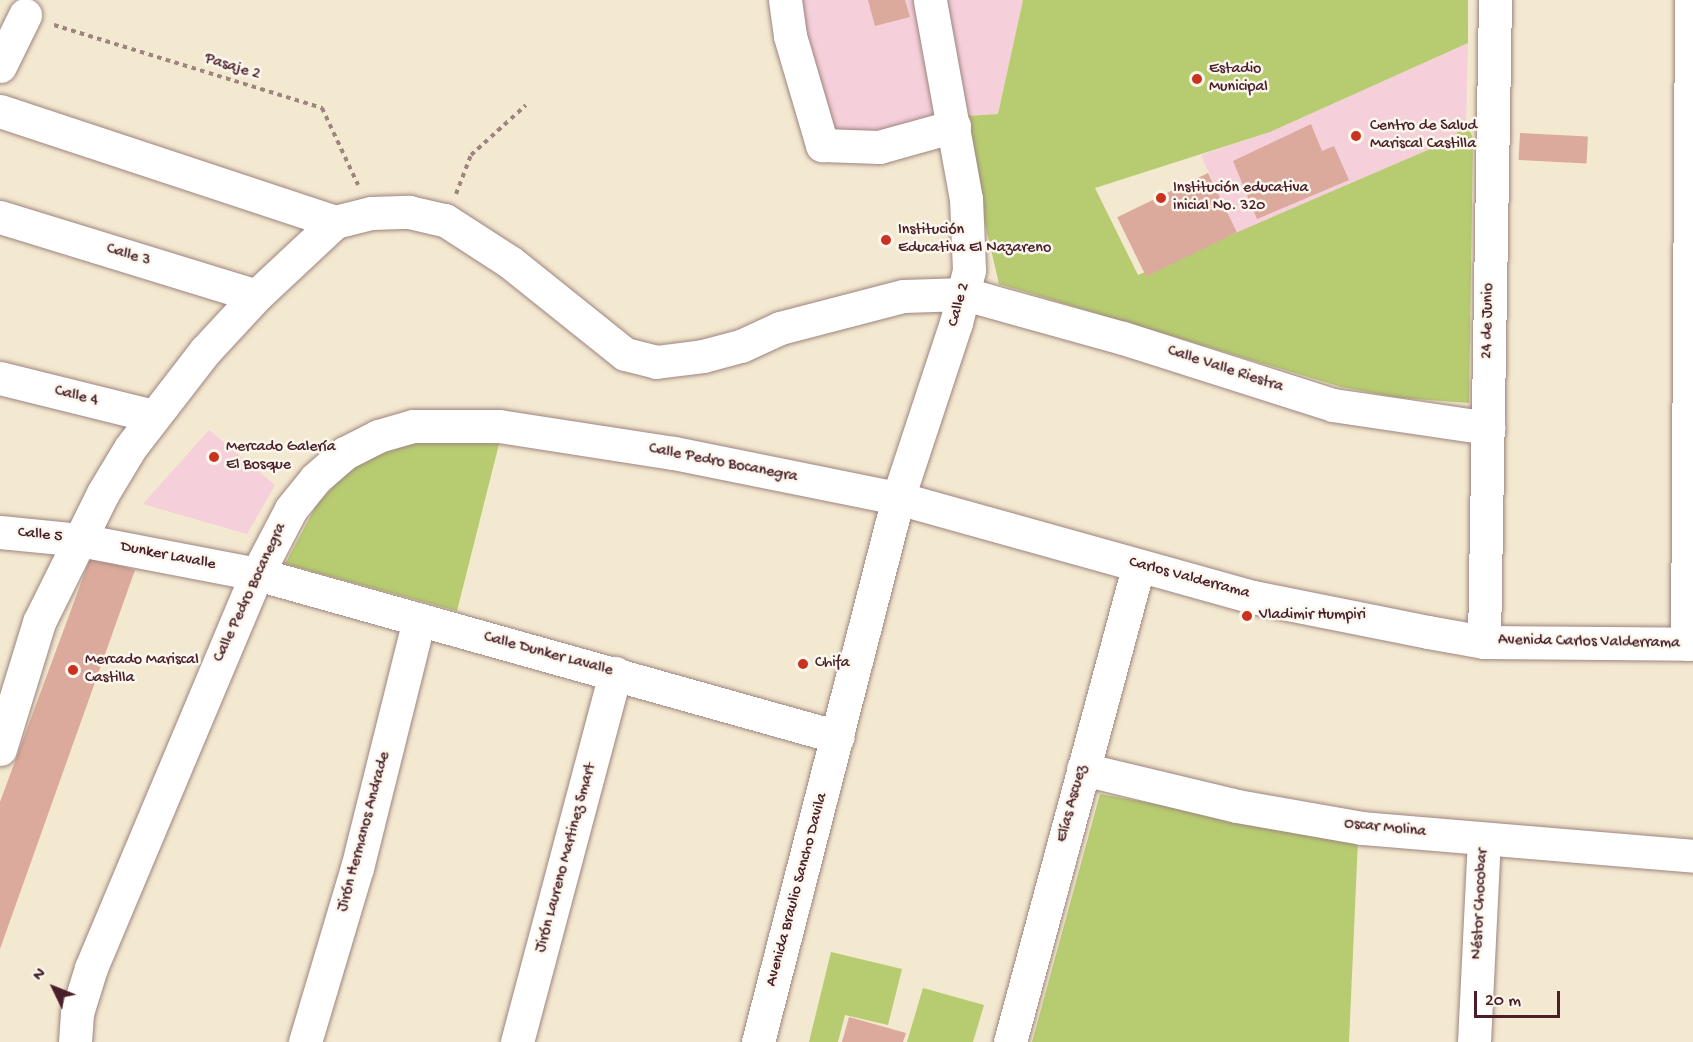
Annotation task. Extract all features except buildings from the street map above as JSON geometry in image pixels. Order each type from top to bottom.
[{"type":"street","points":[[785,0],[790,36],[822,145],[879,147],[954,126]]},
{"type":"street","name":"Calle 2","points":[[838,737],[898,498],[965,294],[971,237],[954,126],[930,0]]},
{"type":"street","name":"24 de Junio","points":[[1484,642],[1495,0]]},
{"type":"street","points":[[1690,644],[1691,0]]},
{"type":"street","points":[[0,66],[25,15]]},
{"type":"street","points":[[0,111],[336,222]]},
{"type":"street","points":[[0,749],[5,715],[39,622],[103,493],[153,416],[205,351],[256,296],[336,222],[371,213],[409,212],[445,220]]},
{"type":"street","name":"Calle 3","points":[[0,217],[256,296]]},
{"type":"street","name":"Calle Valle Riestra","points":[[445,220],[510,262],[624,354],[656,362],[731,349],[780,328],[903,296],[965,294],[1124,338],[1333,405],[1488,428]]},
{"type":"street","name":"Calle 4","points":[[0,378],[153,416]]},
{"type":"street","name":"Calle Pedro Bocanegra","points":[[75,1042],[77,1013],[91,968],[257,574],[291,509],[315,479],[345,453],[378,436],[412,426],[499,426],[674,453],[898,498]]},
{"type":"street","name":"Carlos Valderrama","points":[[898,498],[1138,566],[1265,599],[1484,642]]},
{"type":"street","name":"Calle 5","points":[[0,532],[80,540]]},
{"type":"street","name":"Dunker Lavalle","points":[[80,540],[257,574]]},
{"type":"street","name":"Elías Ascuez","points":[[1010,1042],[1138,566]]},
{"type":"street","name":"Calle Dunker Lavalle","points":[[257,574],[838,737]]},
{"type":"street","name":"Jirón Hermanos Andrade","points":[[305,1042],[357,868],[418,620]]},
{"type":"street","name":"Avenida Carlos Valderrama","points":[[1484,642],[1690,644]]},
{"type":"street","name":"Jirón Laureno Martinez Smart","points":[[516,1042],[615,673]]},
{"type":"street","name":"Avenida Braulio Sancho Davila","points":[[758,1042],[838,737]]},
{"type":"street","name":"Oscar Molina","points":[[1083,769],[1237,806],[1362,828],[1693,856]]},
{"type":"street","name":"Néstor Chocobar","points":[[1474,1042],[1484,839]]},
{"type":"path","name":"Pasaje 2","points":[[25,15],[322,108],[371,213]]},
{"type":"path","points":[[445,220],[471,155],[526,105]]},
{"type":"shaded area","points":[[794,0],[918,0],[941,120],[872,134],[832,136]]},
{"type":"shaded area","points":[[946,0],[1023,0],[998,114],[968,116]]},
{"type":"shaded area","name":"Centro de Salud Mariscal Castilla","points":[[1468,43],[1466,122],[1451,140],[1236,234],[1201,155],[1270,132]]},
{"type":"shaded area","name":"Mercado Galería El Bosque","points":[[209,430],[275,485],[247,534],[143,504]]},
{"type":"green space","points":[[1023,0],[1468,0],[1468,43],[1270,132],[1095,188],[1138,275],[1451,140],[1466,122],[1473,138],[1469,403],[1400,398],[1341,387],[999,284],[973,171],[968,116],[998,114]]},
{"type":"green space","points":[[430,438],[499,444],[457,611],[285,564],[316,506],[339,480],[366,459]]},
{"type":"green space","points":[[1100,794],[1358,840],[1349,1042],[1032,1042]]},
{"type":"green space","points":[[831,952],[902,969],[888,1025],[845,1015],[838,1042],[809,1042]]},
{"type":"green space","points":[[923,988],[984,1005],[973,1042],[907,1042]]},
{"type":"place","name":"Estadio Municipal","points":[[1197,79]]},
{"type":"place","name":"Centro de Salud Mariscal Castilla","points":[[1356,136]]},
{"type":"place","name":"Institución educativa inicial No. 320","points":[[1161,198]]},
{"type":"place","name":"Institución Educativa El Nazareno","points":[[886,240]]},
{"type":"place","name":"Mercado Galería El Bosque","points":[[214,457]]},
{"type":"place","name":"Vladimir Humpiri","points":[[1247,616]]},
{"type":"place","name":"Chifa","points":[[803,664]]},
{"type":"place","name":"Mercado Mariscal Castilla","points":[[73,670]]}]
